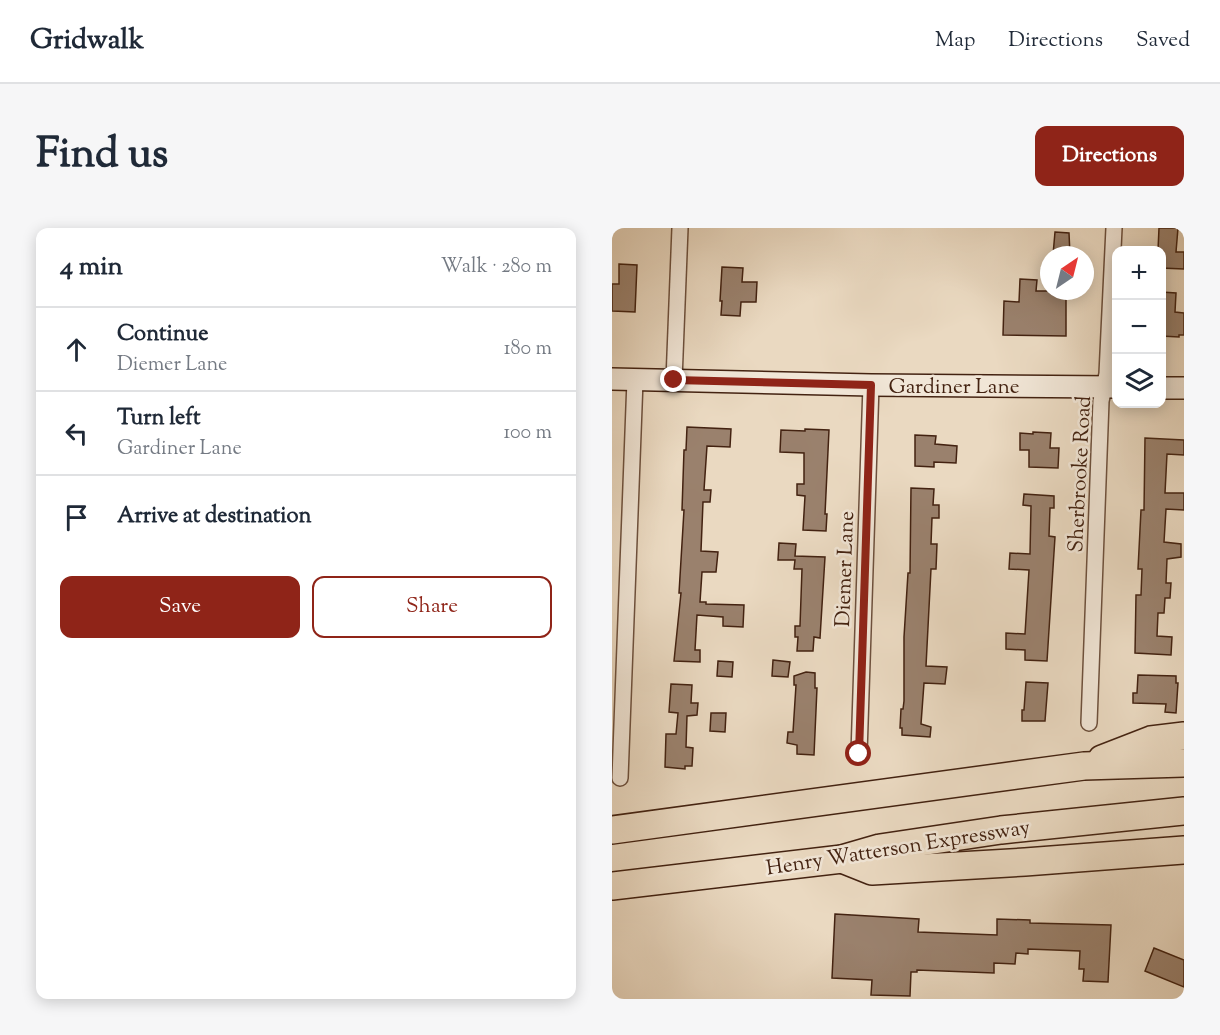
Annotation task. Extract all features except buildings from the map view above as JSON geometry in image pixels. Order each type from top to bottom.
[{"type":"highway","points":[[1084,766],[1151,740],[1184,736]]},
{"type":"highway","points":[[612,830],[1084,766],[1184,763]]},
{"type":"highway","name":"Henry Watterson Expressway","points":[[612,886],[842,859],[880,848],[991,831],[1184,811]]},
{"type":"highway","points":[[842,859],[872,871],[1184,850]]},
{"type":"main road","name":"Gardiner Lane","points":[[612,379],[871,385],[1111,387]]},
{"type":"main road","points":[[1166,388],[1184,388]]},
{"type":"street","points":[[674,380],[681,228]]},
{"type":"street","name":"Sherbrooke Road","points":[[1089,723],[1101,413],[1111,387],[1110,338],[1114,228]]},
{"type":"street","points":[[620,778],[635,380]]},
{"type":"street","name":"Diemer Lane","points":[[859,754],[871,385]]},
{"type":"route","points":[[674,380],[871,385],[859,754]]}]
